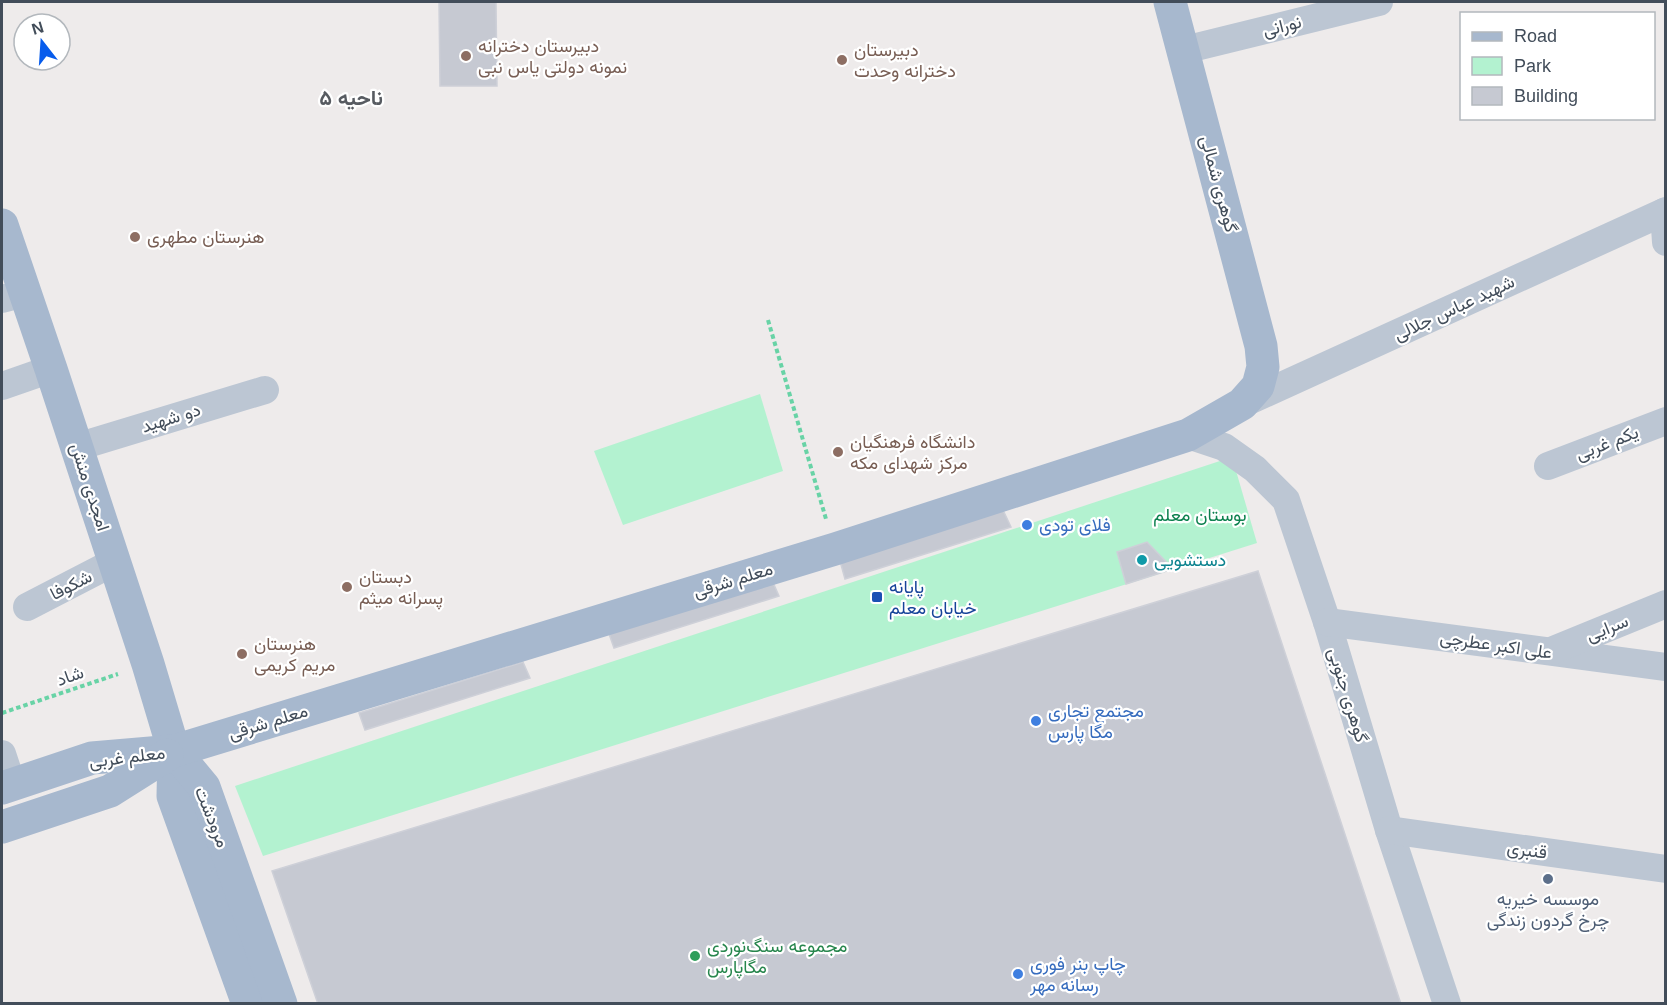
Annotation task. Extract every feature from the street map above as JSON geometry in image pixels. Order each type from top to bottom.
[{"type":"main road","name":"گوهری شمالی","points":[[1170,2],[1261,346],[1263,367]]},
{"type":"main road","name":"امجدی منش","points":[[2,225],[13,296],[51,369],[148,664],[174,751]]},
{"type":"main road","name":"معلم شرقی","points":[[174,751],[835,549],[1188,435],[1242,404],[1258,386],[1263,367]]},
{"type":"main road","name":"معلم غربی","points":[[7,786],[92,758],[174,751]]},
{"type":"main road","name":"معلم غربی","points":[[2,827],[110,791],[174,751]]},
{"type":"main road","name":"مرودشت","points":[[174,751],[173,796],[248,1004]]},
{"type":"main road","name":"مرودشت","points":[[174,751],[204,787],[281,1004]]},
{"type":"street","name":"نورانی","points":[[1184,50],[1379,2]]},
{"type":"street","points":[[1665,211],[1665,242]]},
{"type":"street","name":"شهید عباس جلالی","points":[[1242,404],[1665,211]]},
{"type":"street","points":[[2,386],[51,369]]},
{"type":"street","name":"دو شهید","points":[[77,447],[265,390]]},
{"type":"street","name":"یکم غربی","points":[[1548,466],[1665,420]]},
{"type":"street","name":"گوهری جنوبی","points":[[1188,435],[1224,447],[1255,469],[1286,500],[1327,622],[1389,830],[1447,1004]]},
{"type":"street","name":"شکوفا","points":[[27,607],[114,562]]},
{"type":"street","name":"سرایی","points":[[1548,652],[1665,604]]},
{"type":"street","name":"علی اکبر عطرچی","points":[[1327,622],[1665,667]]},
{"type":"street","points":[[2,754],[7,786]]},
{"type":"street","name":"قنبری","points":[[1389,830],[1665,869]]},
{"type":"path","points":[[768,320],[835,549]]},
{"type":"path","name":"شاد","points":[[2,713],[148,664]]},
{"type":"green space","points":[[760,394],[783,471],[623,525],[594,451]]},
{"type":"green space","name":"بوستان معلم","points":[[1232,457],[1257,543],[263,856],[235,786]]},
{"type":"building","points":[[439,2],[496,2],[497,86],[440,86]]},
{"type":"building","points":[[1003,510],[1011,527],[845,579],[840,561]]},
{"type":"building","name":"دستشویی","points":[[1147,542],[1173,569],[1126,584],[1117,552]]},
{"type":"building","name":"مجتمع تجاری مگا پارس","points":[[1258,571],[1401,1004],[318,1004],[272,871]]},
{"type":"building","points":[[772,580],[779,596],[614,648],[608,631]]},
{"type":"building","points":[[523,662],[530,678],[365,730],[359,713]]},
{"type":"place","name":"دبیرستان دخترانه نمونه دولتی یاس نبی","points":[[466,56]]},
{"type":"place","name":"دبیرستان دخترانه وحدت","points":[[842,60]]},
{"type":"place","name":"هنرستان مطهری","points":[[135,237]]},
{"type":"place","name":"دانشگاه فرهنگیان مرکز شهدای مکه","points":[[838,452]]},
{"type":"place","name":"فلای تودی","points":[[1027,525]]},
{"type":"place","name":"دستشویی","points":[[1142,560]]},
{"type":"place","name":"دبستان پسرانه میثم","points":[[347,587]]},
{"type":"place","name":"پایانه خیابان معلم","points":[[877,597]]},
{"type":"place","name":"هنرستان مریم کریمی","points":[[242,654]]},
{"type":"place","name":"مجتمع تجاری مگا پارس","points":[[1036,721]]},
{"type":"place","name":"موسسه خیریه چرخ گردون زندگی","points":[[1548,879]]},
{"type":"place","name":"مجموعه سنگ‌نوردی مگاپارس","points":[[695,956]]},
{"type":"place","name":"چاپ بنر فوری رسانه مهر","points":[[1018,974]]},
{"type":"district","name":"ناحیه ۵","points":[[351,97]]}]
